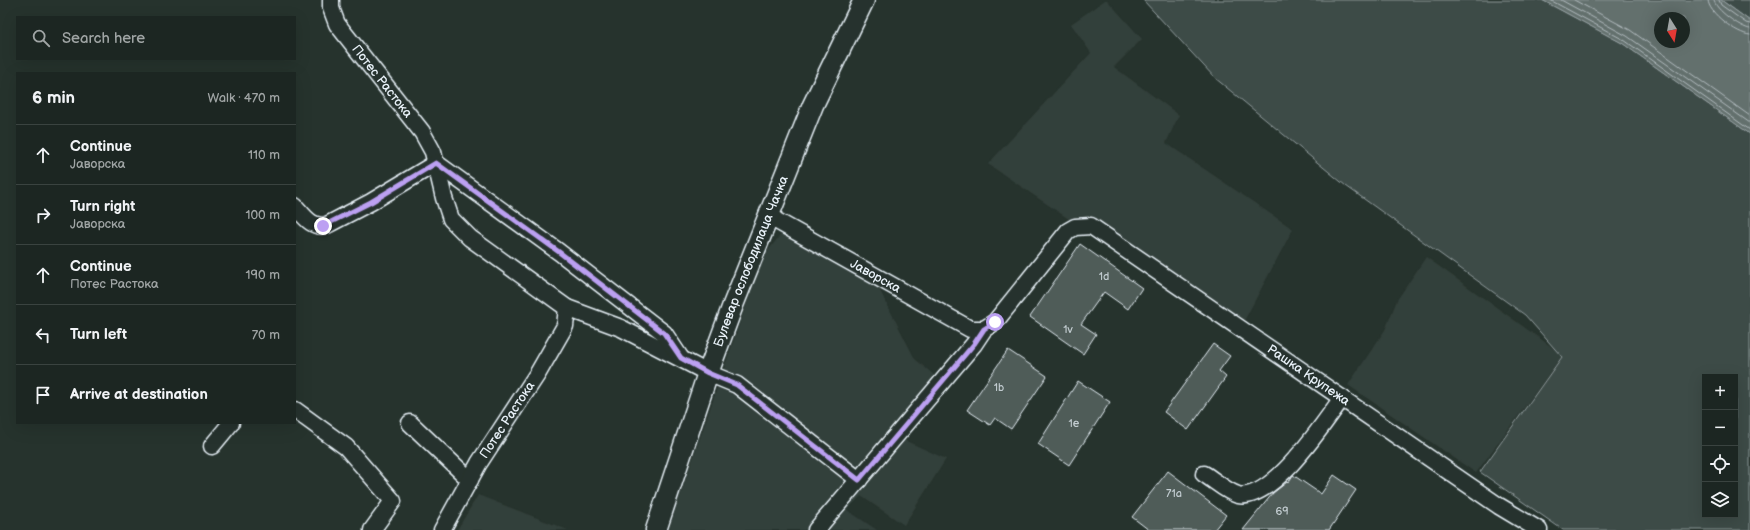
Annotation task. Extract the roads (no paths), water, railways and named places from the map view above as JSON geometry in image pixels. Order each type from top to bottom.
[{"type":"main road","name":"Булевар ослободилаца Чачка","points":[[656,530],[708,373],[768,216],[813,105],[864,0]]},
{"type":"street","name":"Потес Растока","points":[[331,0],[331,8],[337,24],[422,132],[433,152],[444,198],[451,219],[470,238],[567,308],[621,328],[708,373]]},
{"type":"street","name":"Потес Растока","points":[[436,163],[559,252],[664,333],[681,358]]},
{"type":"street","points":[[296,207],[311,224],[319,226],[327,225],[371,202],[436,163]]},
{"type":"street","name":"Јаворска","points":[[768,216],[970,329],[984,329]]},
{"type":"street","name":"Рашка Крупежа","points":[[984,329],[995,322],[1068,231],[1075,227],[1091,226],[1499,506],[1539,530]]},
{"type":"street","name":"Потес Растока","points":[[442,530],[470,480],[538,374],[565,326],[567,308]]},
{"type":"street","points":[[816,530],[974,344],[984,329]]},
{"type":"street","points":[[708,373],[737,385],[859,480]]},
{"type":"street","points":[[1204,474],[1238,495],[1255,493],[1261,490],[1280,476],[1302,452],[1342,398]]},
{"type":"street","points":[[296,411],[346,447],[393,501],[372,530]]},
{"type":"street","points":[[410,423],[470,480]]},
{"type":"street","points":[[212,446],[230,424]]},
{"type":"water","points":[[1542,0],[1721,0],[1750,21],[1750,134],[1622,43]]}]
